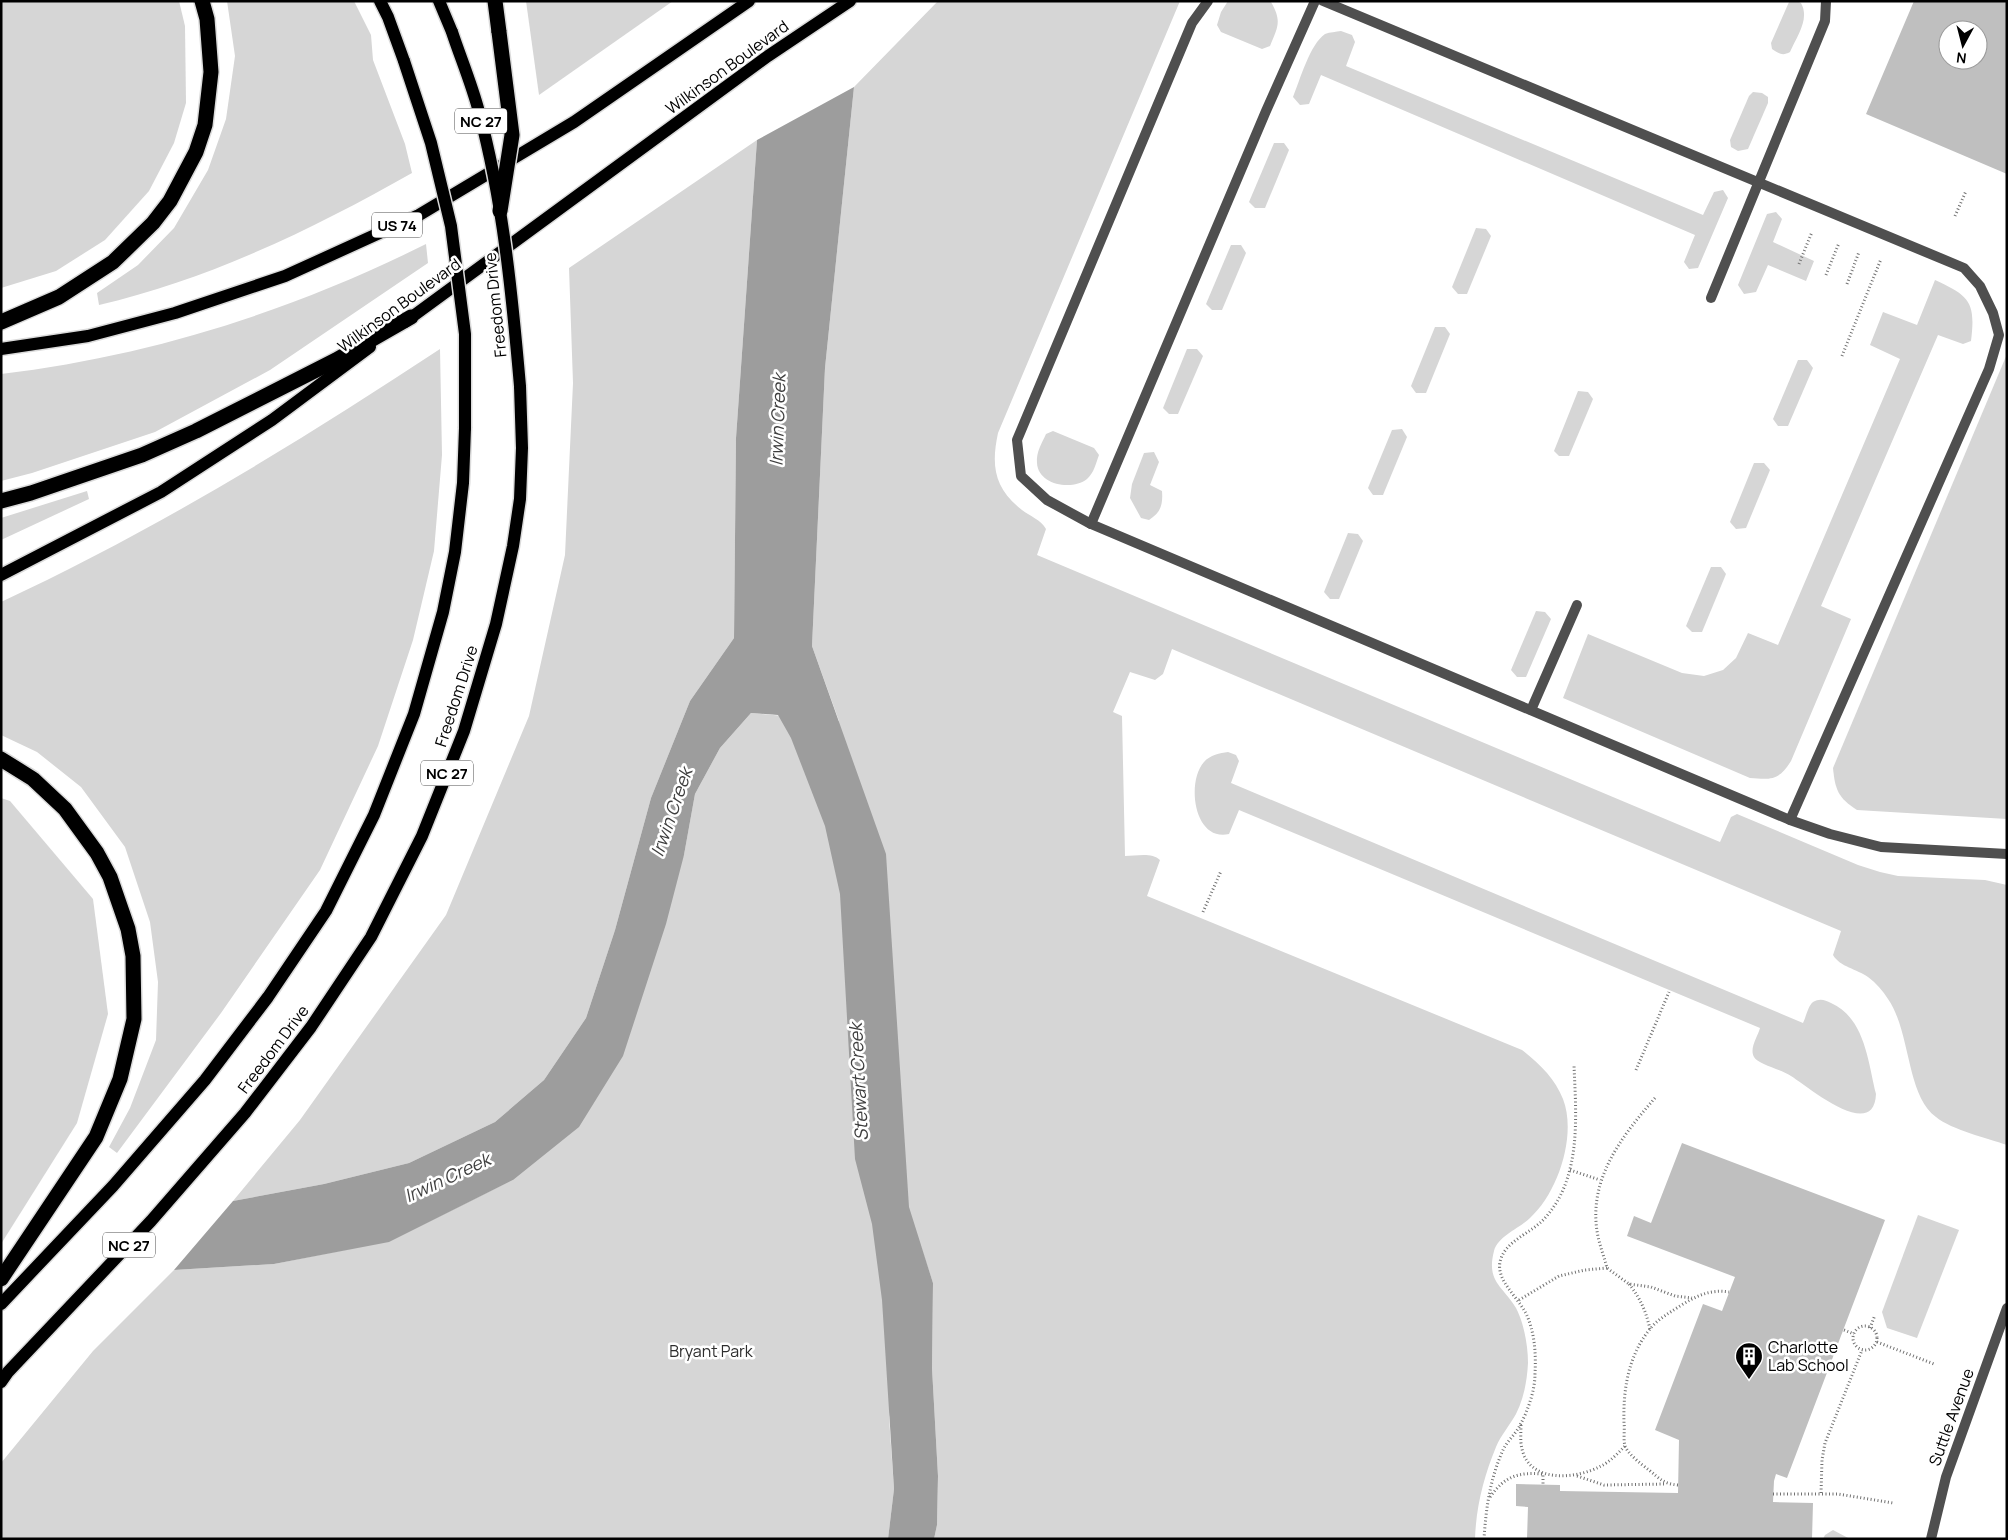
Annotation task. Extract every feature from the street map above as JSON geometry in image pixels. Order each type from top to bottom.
[{"type":"highway","points":[[1,322],[59,297],[113,262],[153,223],[170,201],[196,152],[205,125],[211,72],[207,19],[202,1]]},
{"type":"highway","points":[[495,1],[512,135],[500,211]]},
{"type":"highway","points":[[1,501],[31,493],[142,455],[196,432],[336,360],[411,317]]},
{"type":"highway","points":[[1,759],[33,779],[65,809],[97,853],[110,877],[128,929],[133,956],[134,1019],[120,1080],[96,1136],[1,1279]]},
{"type":"main road","name":"Freedom Drive","points":[[1,1304],[107,1192],[205,1080],[268,997],[326,911],[374,815],[414,714],[443,612],[455,552],[465,428],[465,334],[451,226],[431,144],[404,61],[380,1]]},
{"type":"main road","name":"Freedom Drive","points":[[1,1382],[151,1221],[245,1113],[311,1027],[371,937],[422,836],[464,731],[496,624],[514,546],[520,499],[522,448],[520,386],[511,283],[500,211],[479,111],[452,32],[439,1]]},
{"type":"main road","name":"US 74","points":[[1,349],[88,336],[175,313],[285,276],[420,215],[574,122],[749,1]]},
{"type":"main road","name":"Wilkinson Boulevard","points":[[1,575],[161,492],[272,420],[768,56],[850,1]]},
{"type":"street","points":[[1208,1],[1192,23],[1017,440],[1021,476],[1047,500],[1091,524],[1790,820],[1830,834],[1881,847],[2007,854]]},
{"type":"street","points":[[1091,524],[1266,111],[1315,1]]},
{"type":"street","points":[[1322,1],[1757,184],[1964,268],[1980,286],[1993,313],[1999,335],[1989,369],[1790,820]]},
{"type":"street","points":[[1711,298],[1824,21],[1826,1]]},
{"type":"street","points":[[1531,710],[1577,605]]},
{"type":"street","name":"Suttle Avenue","points":[[1931,1539],[1946,1477],[2007,1308]]},
{"type":"path","points":[[1955,216],[1966,191]]},
{"type":"path","points":[[1799,264],[1821,210]]},
{"type":"path","points":[[1826,275],[1848,221]]},
{"type":"path","points":[[1847,284],[1869,229]]},
{"type":"path","points":[[1842,356],[1889,238]]},
{"type":"path","points":[[1203,912],[1221,871]]},
{"type":"path","points":[[1636,1070],[1669,992]]},
{"type":"path","points":[[1484,1539],[1492,1479],[1504,1448],[1520,1425],[1529,1402],[1535,1376],[1535,1348],[1528,1318],[1519,1300],[1500,1276],[1500,1263],[1504,1252],[1545,1219],[1558,1199],[1570,1170],[1574,1139],[1574,1065]]},
{"type":"path","points":[[1650,1329],[1646,1310],[1638,1294],[1629,1284],[1607,1268],[1597,1231],[1596,1203],[1600,1180],[1612,1155],[1632,1125],[1654,1098]]},
{"type":"path","points":[[1570,1170],[1600,1180]]},
{"type":"path","points":[[1519,1300],[1559,1276],[1585,1270],[1607,1268]]},
{"type":"path","points":[[1629,1284],[1651,1287],[1675,1296],[1692,1298]]},
{"type":"path","points":[[1666,1484],[1642,1465],[1625,1446],[1623,1400],[1628,1372],[1639,1346],[1650,1329],[1662,1318],[1692,1298],[1720,1290],[1729,1292]]},
{"type":"path","points":[[1870,1328],[1875,1315]]},
{"type":"path","points":[[1858,1328],[1870,1328],[1876,1332],[1877,1342],[1869,1350],[1862,1350],[1853,1342],[1854,1334],[1858,1328]]},
{"type":"path","points":[[1844,1330],[1854,1334]]},
{"type":"path","points":[[1877,1342],[1934,1364]]},
{"type":"path","points":[[1822,1493],[1822,1460],[1825,1443],[1862,1350]]},
{"type":"path","points":[[1520,1425],[1522,1450],[1530,1465],[1543,1474]]},
{"type":"path","points":[[1577,1476],[1602,1466],[1625,1446]]},
{"type":"path","points":[[1488,1499],[1499,1484],[1510,1477],[1529,1473],[1577,1476],[1604,1485],[1678,1485]]},
{"type":"path","points":[[1543,1474],[1543,1485]]},
{"type":"path","points":[[1773,1494],[1838,1494],[1892,1503]]},
{"type":"green space","points":[[1,1],[179,1],[185,26],[186,103],[174,143],[149,191],[105,240],[56,271],[1,288]]},
{"type":"green space","points":[[227,1],[354,1],[371,35],[373,60],[405,144],[412,173],[299,233],[221,267],[140,294],[99,305],[97,293],[138,265],[174,228],[208,170],[226,119],[235,56]]},
{"type":"green space","points":[[526,1],[673,1],[539,95]]},
{"type":"green space","name":"Bryant Park","points":[[938,1],[1180,1],[998,433],[995,466],[1000,485],[1013,502],[1046,529],[1037,555],[1720,842],[1731,817],[1737,814],[1858,865],[1880,872],[1898,876],[1985,880],[2007,885],[2007,1145],[1951,1126],[1936,1117],[1926,1107],[1914,1079],[1901,1028],[1888,999],[1871,979],[1849,968],[1833,955],[1841,931],[1172,649],[1163,674],[1155,680],[1130,672],[1113,712],[1122,716],[1125,856],[1148,855],[1160,860],[1147,896],[1522,1050],[1546,1072],[1556,1085],[1563,1099],[1567,1113],[1568,1129],[1562,1163],[1556,1179],[1540,1207],[1526,1222],[1496,1246],[1492,1261],[1492,1270],[1497,1283],[1519,1314],[1525,1335],[1528,1363],[1526,1383],[1521,1402],[1516,1414],[1498,1443],[1484,1480],[1477,1515],[1475,1539],[934,1539],[937,1525],[938,1476],[932,1368],[933,1283],[921,1247],[889,1417],[894,1489],[888,1539],[1,1539],[1,1463],[93,1351],[174,1270],[274,1264],[389,1241],[513,1180],[684,855],[695,794],[720,748],[751,713],[839,721],[812,646],[825,368],[854,87]]},
{"type":"green space","points":[[1228,1],[1271,2],[1277,14],[1278,24],[1270,46],[1262,49],[1221,32],[1217,25],[1221,12]]},
{"type":"green space","points":[[1797,1],[1801,3],[1804,15],[1801,28],[1790,52],[1781,54],[1772,49],[1771,43],[1789,2]]},
{"type":"green space","points":[[1341,31],[1352,35],[1355,42],[1346,66],[1703,215],[1714,192],[1723,190],[1728,198],[1698,268],[1689,269],[1684,262],[1695,235],[1321,75],[1309,104],[1300,105],[1293,97],[1306,63],[1315,46],[1325,34]]},
{"type":"green space","points":[[1753,92],[1762,93],[1768,97],[1768,103],[1748,149],[1738,151],[1731,147],[1730,140],[1749,96]]},
{"type":"green space","points":[[757,140],[736,438],[734,638],[690,701],[651,798],[615,930],[586,1018],[544,1080],[495,1122],[409,1163],[324,1184],[233,1201],[300,1120],[446,915],[529,716],[565,555],[573,383],[569,268]]},
{"type":"green space","points":[[1274,143],[1284,143],[1289,150],[1265,208],[1255,208],[1249,202]]},
{"type":"green space","points":[[1776,212],[1782,219],[1773,242],[1814,261],[1806,281],[1768,265],[1756,292],[1744,294],[1738,285],[1767,214]]},
{"type":"green space","points":[[1476,228],[1486,229],[1491,236],[1467,294],[1458,294],[1452,287]]},
{"type":"green space","points":[[426,244],[428,263],[270,370],[155,432],[32,473],[1,481],[1,374],[111,356],[166,343],[219,327],[272,310],[324,290]]},
{"type":"green space","points":[[1231,245],[1241,245],[1246,253],[1222,310],[1212,310],[1206,304]]},
{"type":"green space","points":[[1935,280],[1956,291],[1968,302],[1972,317],[1971,341],[1963,344],[1938,335],[1821,606],[1851,619],[1791,761],[1783,772],[1769,779],[1750,778],[1563,698],[1588,634],[1682,673],[1704,676],[1723,670],[1736,658],[1748,633],[1778,645],[1900,359],[1870,345],[1883,312],[1917,325]]},
{"type":"green space","points":[[1435,327],[1445,327],[1450,334],[1426,393],[1416,393],[1411,386]]},
{"type":"green space","points":[[440,349],[442,455],[434,551],[413,640],[378,746],[320,870],[221,1013],[117,1153],[109,1147],[130,1108],[156,1040],[158,982],[150,922],[125,847],[81,787],[37,752],[1,735],[1,602],[114,546],[225,484],[333,418]]},
{"type":"green space","points":[[1187,349],[1197,349],[1203,356],[1178,414],[1169,414],[1163,408]]},
{"type":"green space","points":[[2007,354],[2007,819],[1857,810],[1842,797],[1836,787],[1833,768]]},
{"type":"green space","points":[[1798,360],[1807,360],[1813,368],[1788,426],[1778,426],[1773,419]]},
{"type":"green space","points":[[1578,391],[1588,392],[1593,399],[1569,456],[1559,456],[1554,451]]},
{"type":"green space","points":[[1402,429],[1407,437],[1383,495],[1373,495],[1368,488],[1392,430]]},
{"type":"green space","points":[[1053,431],[1094,448],[1099,455],[1093,471],[1081,483],[1073,485],[1057,484],[1049,481],[1039,470],[1037,455],[1046,434]]},
{"type":"green space","points":[[1154,452],[1159,462],[1150,485],[1162,491],[1162,500],[1159,511],[1149,520],[1141,518],[1130,498],[1132,484],[1144,453]]},
{"type":"green space","points":[[1754,463],[1764,463],[1770,470],[1746,528],[1736,529],[1730,522]]},
{"type":"green space","points":[[87,491],[89,499],[1,540],[1,518]]},
{"type":"green space","points":[[1348,533],[1358,534],[1363,541],[1339,599],[1330,599],[1324,592]]},
{"type":"green space","points":[[1711,567],[1721,567],[1726,574],[1702,632],[1692,632],[1686,626]]},
{"type":"green space","points":[[1536,611],[1545,612],[1551,619],[1526,677],[1517,677],[1511,670]]},
{"type":"green space","points":[[1228,752],[1236,755],[1239,761],[1231,783],[1803,1023],[1808,1009],[1813,1002],[1822,1000],[1831,1003],[1851,1019],[1863,1042],[1876,1094],[1872,1108],[1864,1113],[1852,1112],[1839,1107],[1787,1074],[1756,1060],[1753,1053],[1754,1042],[1760,1028],[1239,810],[1229,834],[1217,834],[1208,829],[1201,820],[1197,809],[1195,783],[1198,771],[1206,760],[1215,755]]},
{"type":"green space","points":[[1,798],[10,801],[93,899],[108,1014],[77,1123],[1,1244]]},
{"type":"green space","points":[[1918,1215],[1959,1230],[1917,1338],[1887,1328],[1882,1312]]},
{"type":"green space","points":[[1833,1530],[1850,1539],[1823,1539],[1825,1535]]},
{"type":"water","points":[[854,87],[825,368],[812,646],[886,854],[909,1207],[933,1283],[932,1368],[938,1476],[937,1525],[934,1539],[888,1539],[894,1489],[882,1300],[872,1224],[855,1159],[840,894],[825,826],[791,738],[778,715],[751,713],[720,748],[695,794],[684,855],[666,924],[623,1056],[579,1127],[513,1180],[389,1242],[274,1264],[174,1270],[233,1201],[324,1184],[409,1163],[495,1122],[544,1080],[586,1018],[615,930],[651,798],[690,701],[734,638],[736,438],[757,140]]},
{"type":"building","points":[[1914,1],[2007,1],[2007,174],[1866,114]]},
{"type":"building","name":"Charlotte Lab School","points":[[1682,1143],[1885,1220],[1787,1478],[1776,1474],[1774,1481],[1773,1502],[1813,1503],[1812,1539],[1527,1539],[1528,1507],[1516,1506],[1516,1484],[1560,1485],[1560,1491],[1678,1493],[1679,1440],[1655,1430],[1703,1304],[1722,1311],[1735,1277],[1627,1236],[1634,1216],[1651,1223]]},
{"type":"place","name":"Charlotte Lab School","points":[[1749,1380]]},
{"type":"water label","name":"Irwin Creek","points":[[777,420]]},
{"type":"water label","name":"Irwin Creek","points":[[671,812]]},
{"type":"water label","name":"Stewart Creek","points":[[858,1082]]},
{"type":"water label","name":"Irwin Creek","points":[[447,1177]]}]
